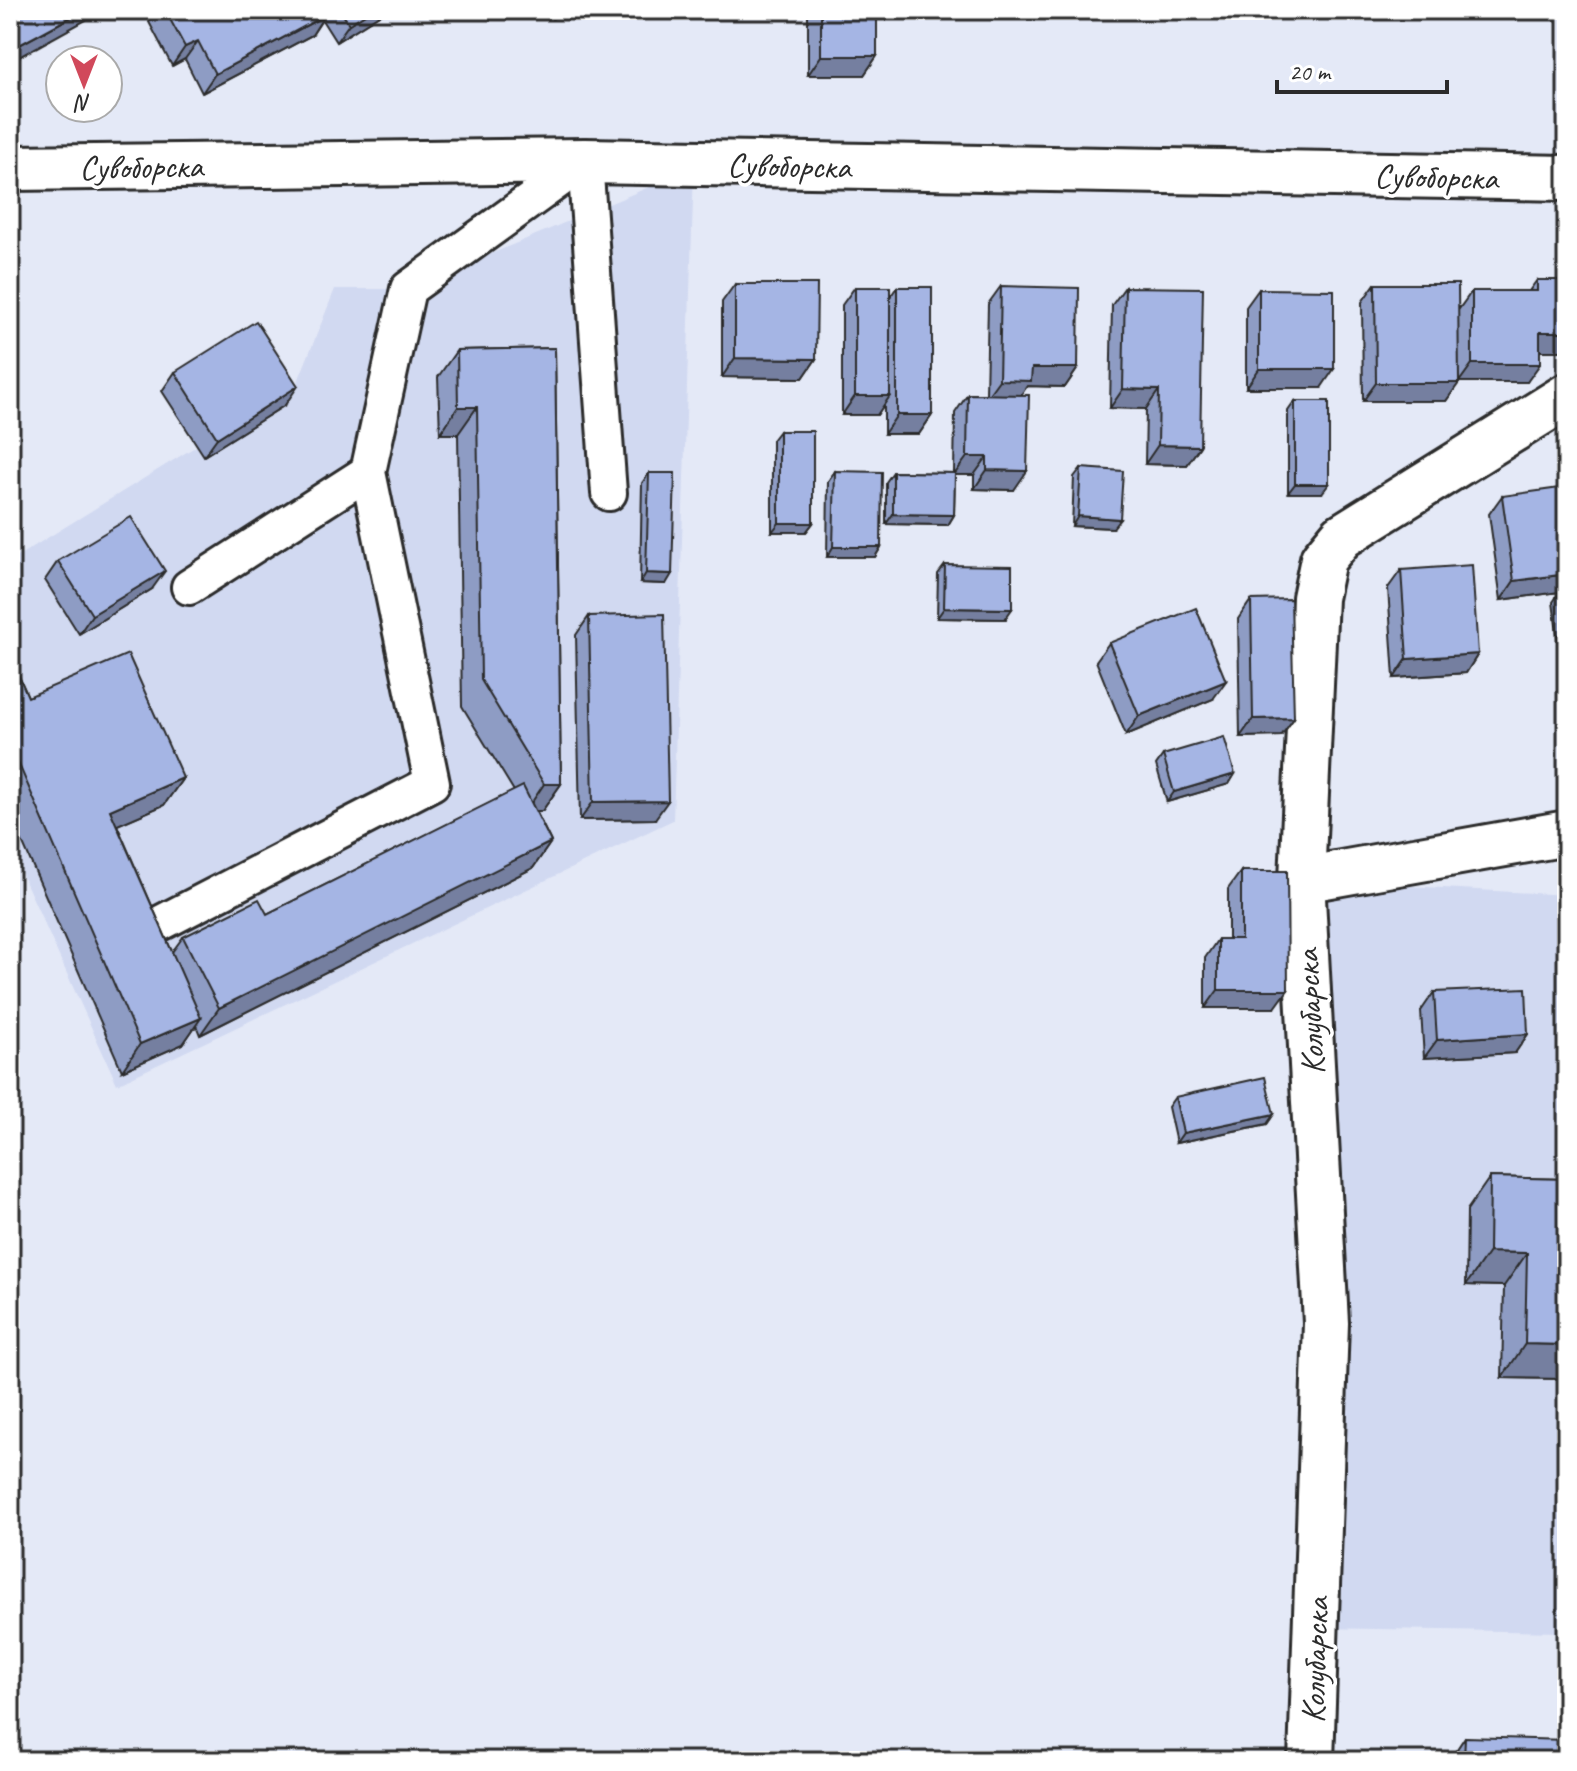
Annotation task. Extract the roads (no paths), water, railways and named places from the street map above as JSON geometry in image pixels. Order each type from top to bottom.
[{"type":"street","name":"Сувоборска","points":[[10,168],[585,161],[1567,178]]},
{"type":"street","name":"Колубарска","points":[[1311,1761],[1326,1323],[1302,880],[1315,598],[1323,559],[1342,536],[1567,396]]},
{"type":"street","points":[[1302,880],[1567,833]]},
{"type":"lane","points":[[157,925],[432,783],[368,472],[408,289],[585,161]]},
{"type":"lane","points":[[585,161],[609,493]]},
{"type":"lane","points":[[189,587],[368,472]]}]
